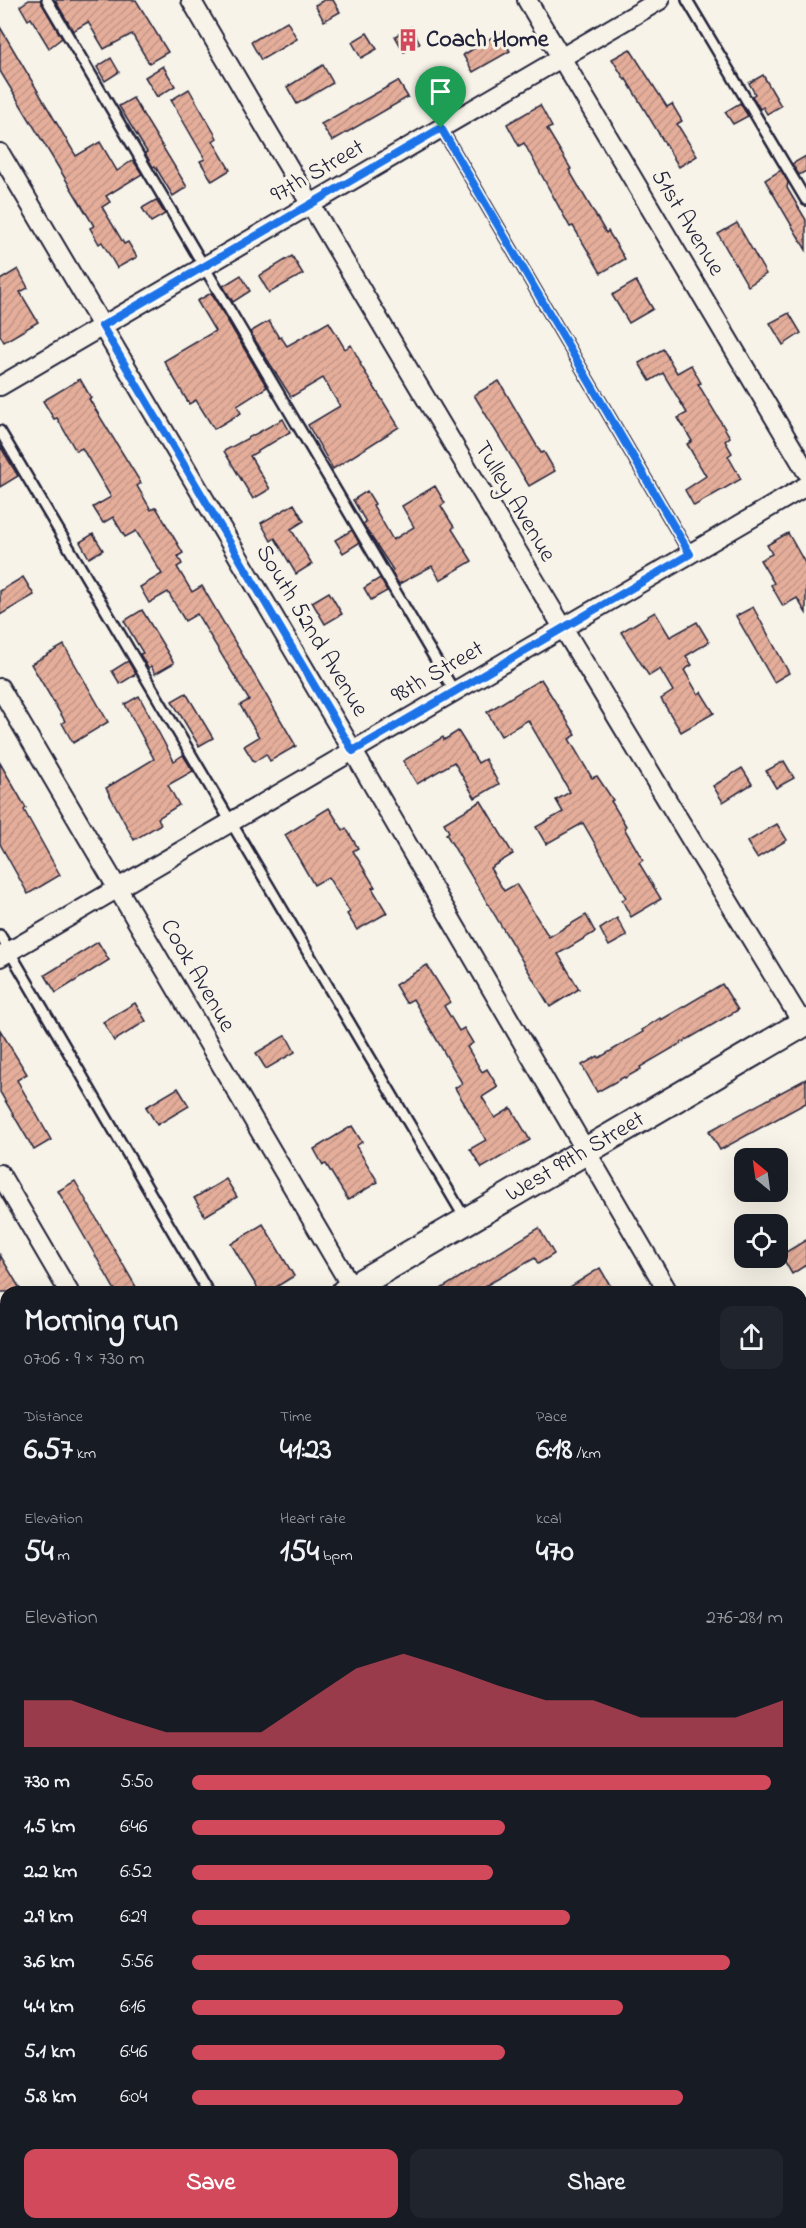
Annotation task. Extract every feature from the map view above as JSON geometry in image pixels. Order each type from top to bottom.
[{"type":"street","name":"Tulley Avenue","points":[[191,0],[310,205],[562,628],[804,1023]]},
{"type":"street","name":"51st Avenue","points":[[527,0],[806,471]]},
{"type":"street","name":"97th Street","points":[[0,386],[660,0]]},
{"type":"street","name":"South 52nd Avenue","points":[[0,153],[353,751],[664,1286]]},
{"type":"street","name":"98th Street","points":[[5,954],[806,486]]},
{"type":"street","name":"Cook Avenue","points":[[0,688],[118,888],[346,1286]]},
{"type":"street","name":"West 99th Street","points":[[355,1286],[804,1023]]},
{"type":"street","points":[[0,1174],[65,1286]]},
{"type":"lane","points":[[47,0],[454,692]]},
{"type":"lane","points":[[687,0],[806,200]]},
{"type":"lane","points":[[441,128],[690,554]]},
{"type":"lane","points":[[0,430],[467,1222]]},
{"type":"lane","points":[[0,935],[5,954],[204,1286]]},
{"type":"building","points":[[29,0],[40,0],[62,38],[49,48],[31,18],[28,20],[20,6]]},
{"type":"building","points":[[55,0],[136,0],[168,52],[149,63],[132,34],[104,49],[88,22],[73,31]]},
{"type":"building","points":[[324,0],[333,0],[340,12],[324,21],[315,5]]},
{"type":"building","points":[[287,21],[297,39],[261,60],[251,42]]},
{"type":"building","points":[[0,27],[76,156],[100,142],[117,171],[133,160],[142,174],[106,196],[110,202],[102,207],[124,244],[128,242],[137,257],[117,268],[102,242],[99,244],[90,228],[94,226],[0,71]]},
{"type":"building","name":"Coach Home","points":[[411,27],[420,43],[404,52],[395,36]]},
{"type":"building","points":[[367,33],[377,49],[361,58],[352,42]]},
{"type":"building","points":[[499,33],[510,51],[473,72],[463,55]]},
{"type":"building","points":[[630,49],[667,107],[672,104],[682,121],[677,124],[697,156],[679,167],[612,59]]},
{"type":"building","points":[[111,58],[119,72],[105,81],[97,67]]},
{"type":"building","points":[[323,65],[333,83],[297,104],[287,87]]},
{"type":"building","points":[[163,66],[175,86],[157,97],[145,77]]},
{"type":"building","points":[[437,71],[446,86],[430,96],[421,80]]},
{"type":"building","points":[[763,75],[781,106],[767,114],[763,107],[760,109],[752,96],[755,94],[749,83]]},
{"type":"building","points":[[398,81],[408,97],[332,141],[321,124]]},
{"type":"building","points":[[189,89],[217,138],[213,141],[230,170],[212,181],[200,161],[205,159],[171,100]]},
{"type":"building","points":[[133,98],[187,187],[173,196],[155,166],[153,167],[145,153],[147,152],[119,106]]},
{"type":"building","points":[[740,103],[748,116],[733,124],[725,112]]},
{"type":"building","points":[[540,105],[552,127],[547,129],[571,169],[569,170],[606,233],[608,231],[625,259],[601,273],[573,226],[570,227],[524,143],[519,146],[507,124]]},
{"type":"building","points":[[806,156],[806,171],[799,175],[792,164]]},
{"type":"building","points":[[781,170],[788,182],[787,188],[806,220],[806,250],[765,180]]},
{"type":"building","points":[[156,200],[165,214],[151,222],[142,208]]},
{"type":"building","points":[[737,223],[766,274],[748,286],[718,234]]},
{"type":"building","points":[[292,256],[303,274],[269,293],[259,276]]},
{"type":"building","points":[[18,269],[28,288],[20,292],[38,322],[4,342],[0,335],[0,280]]},
{"type":"building","points":[[241,275],[250,291],[233,302],[223,286]]},
{"type":"building","points":[[636,281],[653,309],[629,323],[612,295]]},
{"type":"building","points":[[211,293],[267,387],[237,406],[241,413],[214,429],[196,400],[189,404],[164,361],[215,331],[197,301]]},
{"type":"building","points":[[789,313],[801,333],[783,345],[770,323]]},
{"type":"building","points":[[269,321],[279,338],[281,337],[287,346],[329,322],[345,349],[351,345],[360,364],[399,427],[333,469],[308,425],[340,406],[323,378],[291,397],[250,332]]},
{"type":"building","points":[[663,349],[677,373],[691,365],[701,383],[698,384],[730,437],[725,441],[732,453],[728,456],[741,479],[694,506],[685,490],[706,476],[687,444],[692,441],[678,418],[687,413],[663,373],[650,381],[639,363]]},
{"type":"building","points":[[80,379],[91,398],[89,399],[141,483],[137,486],[151,510],[156,507],[183,553],[178,556],[182,564],[177,567],[192,592],[202,586],[296,746],[270,761],[266,754],[254,762],[244,746],[259,737],[240,705],[249,700],[197,614],[185,621],[168,592],[149,603],[140,587],[162,574],[136,531],[125,537],[113,517],[103,523],[93,507],[111,497],[82,448],[76,451],[57,418],[54,419],[43,401]]},
{"type":"building","points":[[499,381],[541,453],[544,452],[555,471],[529,486],[474,395]]},
{"type":"building","points":[[283,419],[290,432],[250,456],[270,489],[253,499],[224,451]]},
{"type":"building","points":[[0,446],[18,476],[0,487]]},
{"type":"building","points":[[435,486],[445,503],[441,506],[454,527],[452,529],[472,561],[440,580],[432,566],[399,584],[391,572],[393,570],[363,524],[366,522],[353,500],[367,491],[393,540],[414,527],[402,506]]},
{"type":"building","points":[[294,504],[304,521],[291,529],[312,564],[296,574],[275,538],[271,541],[261,523]]},
{"type":"building","points":[[352,530],[359,543],[343,553],[335,540]]},
{"type":"building","points":[[788,533],[806,565],[806,613],[797,598],[783,606],[771,585],[774,583],[760,560],[772,554],[767,545]]},
{"type":"building","points":[[93,534],[103,550],[89,558],[80,542]]},
{"type":"building","points":[[23,577],[34,595],[0,615],[0,591]]},
{"type":"building","points":[[380,578],[387,591],[371,600],[364,588]]},
{"type":"building","points":[[329,592],[342,614],[325,624],[312,602]]},
{"type":"building","points":[[753,607],[789,673],[774,682],[736,616]]},
{"type":"building","points":[[142,610],[174,663],[155,674],[151,666],[148,668],[140,654],[143,653],[124,621]]},
{"type":"building","points":[[655,612],[670,637],[697,622],[709,642],[686,656],[692,665],[684,670],[698,694],[701,692],[714,713],[681,732],[661,699],[673,691],[660,669],[649,676],[621,632]]},
{"type":"building","points":[[64,645],[108,722],[73,743],[62,723],[65,721],[31,664]]},
{"type":"building","points":[[128,661],[136,674],[120,684],[112,671]]},
{"type":"building","points":[[541,679],[576,735],[569,739],[592,778],[597,776],[613,800],[611,801],[626,826],[624,828],[643,860],[639,863],[661,899],[631,917],[622,900],[626,898],[583,823],[546,844],[536,827],[563,812],[556,800],[570,792],[528,720],[501,736],[487,712]]},
{"type":"building","points":[[186,693],[213,738],[199,746],[172,701]]},
{"type":"building","points":[[139,696],[174,761],[183,755],[193,771],[168,785],[179,805],[158,818],[161,824],[134,840],[106,788],[154,759],[125,704]]},
{"type":"building","points":[[458,731],[478,763],[485,759],[499,784],[475,798],[454,762],[417,784],[403,761],[443,737],[444,740]]},
{"type":"building","points":[[784,761],[794,778],[776,788],[766,771]]},
{"type":"building","points":[[0,763],[60,875],[28,894],[0,844]]},
{"type":"building","points":[[742,768],[752,784],[723,802],[713,786]]},
{"type":"building","points":[[481,801],[513,854],[490,868],[504,891],[516,884],[549,937],[586,915],[595,932],[558,954],[579,989],[550,1007],[446,834],[449,832],[444,823]]},
{"type":"building","points":[[329,808],[343,830],[346,828],[358,848],[353,851],[375,887],[372,888],[387,913],[357,930],[347,914],[350,912],[328,877],[314,885],[285,835]]},
{"type":"building","points":[[777,824],[787,840],[757,858],[747,842]]},
{"type":"building","points":[[617,918],[627,936],[609,946],[600,929]]},
{"type":"building","points":[[98,942],[109,960],[56,993],[45,975]]},
{"type":"building","points":[[427,965],[450,1002],[444,1006],[459,1031],[464,1028],[473,1043],[467,1047],[482,1072],[487,1069],[498,1087],[482,1097],[495,1118],[511,1108],[530,1140],[482,1168],[470,1149],[486,1140],[455,1088],[462,1083],[413,999],[406,1003],[395,985]]},
{"type":"building","points":[[722,984],[738,1010],[640,1067],[641,1069],[597,1092],[582,1065],[598,1056],[599,1058],[643,1032],[642,1030],[660,1018],[661,1020]]},
{"type":"building","points":[[135,1003],[146,1021],[114,1041],[103,1022]]},
{"type":"building","points":[[0,1030],[27,1074],[17,1080],[51,1140],[34,1150],[0,1092]]},
{"type":"building","points":[[286,1035],[295,1052],[266,1069],[256,1053]]},
{"type":"building","points":[[806,1079],[806,1103],[720,1150],[709,1131]]},
{"type":"building","points":[[178,1088],[189,1106],[157,1125],[146,1107]]},
{"type":"building","points":[[352,1126],[362,1142],[356,1146],[378,1182],[348,1200],[314,1149]]},
{"type":"building","points":[[226,1179],[237,1197],[205,1216],[194,1198]]},
{"type":"building","points":[[75,1181],[136,1286],[113,1286],[58,1191]]},
{"type":"building","points":[[263,1224],[294,1276],[278,1286],[256,1286],[231,1244]]},
{"type":"building","points":[[539,1228],[554,1254],[538,1264],[535,1258],[485,1286],[446,1286]]},
{"type":"building","points":[[806,1240],[806,1265],[792,1274],[788,1267],[788,1251]]},
{"type":"building","points":[[0,1255],[18,1286],[0,1286]]},
{"type":"building","points":[[600,1268],[610,1286],[572,1286]]},
{"type":"place","name":"Coach Home","points":[[408,40]]},
{"type":"route","points":[[441,128],[690,554],[353,751],[102,326],[441,128]]}]
